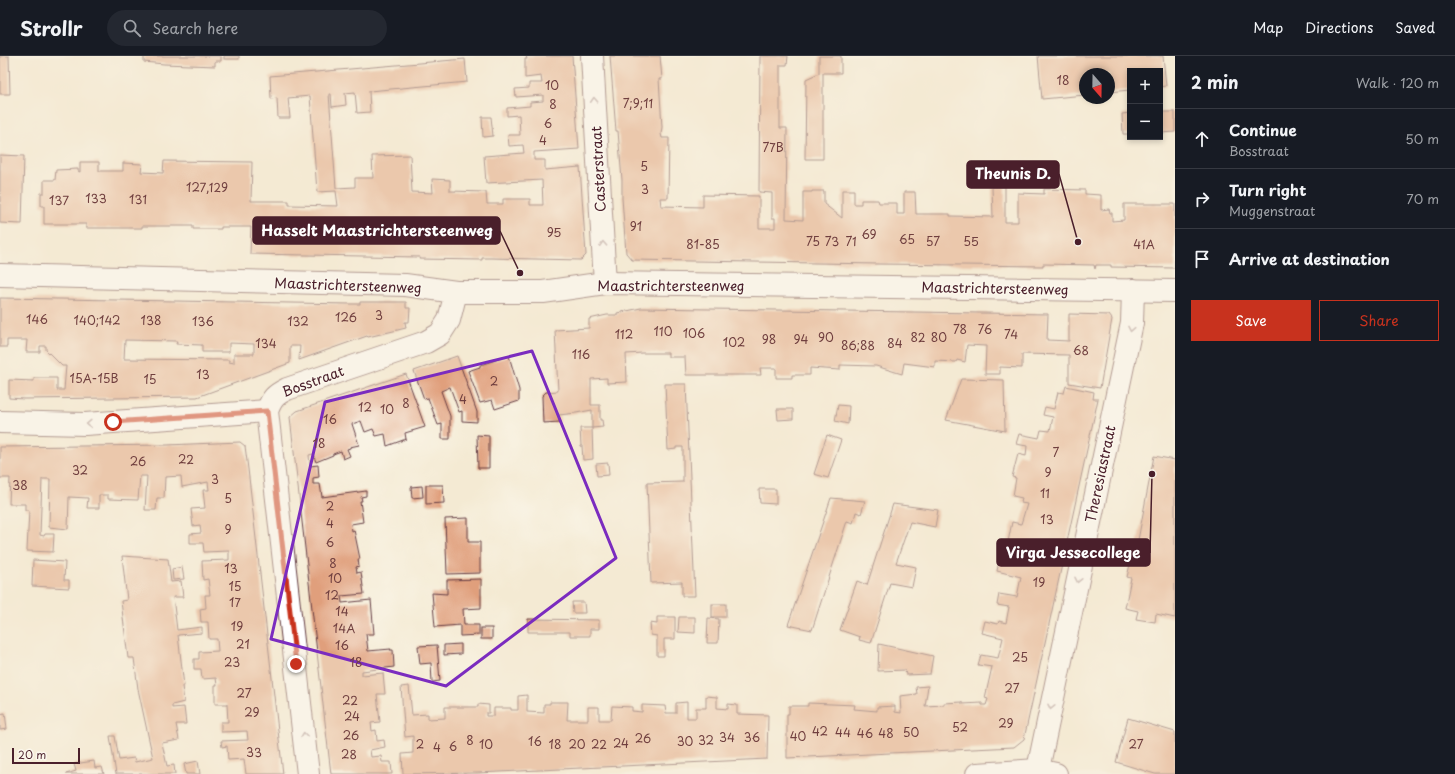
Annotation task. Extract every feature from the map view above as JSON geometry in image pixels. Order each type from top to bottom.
[{"type":"street","name":"Casterstraat","points":[[592,56],[605,283]]},
{"type":"street","name":"Maastrichtersteenweg","points":[[0,276],[405,285],[456,292],[543,292],[605,283],[1175,291]]},
{"type":"street","name":"Theresiastraat","points":[[1044,773],[1132,323],[1133,290]]},
{"type":"street","name":"Bosstraat","points":[[267,411],[271,400],[287,389],[426,342],[440,334],[449,320],[456,292]]},
{"type":"street","points":[[0,422],[85,424],[267,411],[308,774]]},
{"type":"street","points":[[976,774],[1044,773]]},
{"type":"highlighted area","points":[[532,351],[616,558],[446,686],[271,639],[325,402]]},
{"type":"building","points":[[0,56],[9,56],[10,94],[0,94]]},
{"type":"building","points":[[144,56],[221,56],[221,61],[215,61],[215,66],[164,64],[144,62]]},
{"type":"building","points":[[224,56],[239,56],[239,59],[224,59]]},
{"type":"building","points":[[526,56],[572,56],[579,149],[534,152],[534,160],[545,160],[545,170],[580,167],[586,255],[581,260],[490,258],[482,258],[482,260],[419,259],[420,257],[250,254],[251,227],[221,227],[221,229],[193,229],[193,226],[86,228],[86,224],[44,224],[44,206],[41,206],[41,193],[44,193],[44,180],[55,180],[56,170],[78,169],[80,172],[80,162],[99,162],[99,171],[123,171],[123,163],[142,164],[141,172],[163,173],[164,161],[252,162],[251,201],[289,201],[289,205],[338,206],[336,191],[317,192],[310,96],[288,98],[290,118],[278,118],[277,98],[271,99],[270,76],[465,59],[467,82],[369,91],[370,112],[357,113],[355,92],[345,93],[346,105],[332,107],[331,94],[329,94],[336,188],[355,187],[355,178],[373,178],[372,156],[410,155],[412,192],[433,193],[432,179],[450,180],[450,191],[486,192],[487,204],[503,204],[503,199],[530,199],[530,205],[543,205],[542,180],[486,183],[484,156],[524,153],[523,145],[509,146],[508,135],[520,135],[519,115],[507,116],[507,108],[530,106],[530,102],[543,101],[543,95],[516,97],[515,89],[529,88],[529,83],[542,83],[541,76],[525,78]]},
{"type":"building","points":[[610,56],[660,56],[662,79],[659,79],[662,127],[661,134],[662,138],[669,138],[668,198],[660,198],[661,206],[703,207],[703,195],[759,196],[759,228],[775,228],[775,218],[772,218],[772,193],[759,192],[760,56],[788,56],[787,65],[780,65],[780,128],[787,128],[786,219],[803,220],[803,192],[812,191],[824,191],[824,204],[842,218],[842,190],[854,190],[854,204],[861,204],[861,200],[878,200],[879,203],[897,203],[897,214],[904,214],[904,192],[915,192],[916,214],[950,214],[950,216],[993,217],[992,187],[1005,186],[1005,222],[1018,222],[1018,193],[1044,194],[1044,189],[1085,190],[1085,194],[1101,195],[1101,210],[1109,209],[1110,213],[1112,213],[1112,221],[1124,220],[1124,204],[1175,204],[1175,268],[1111,267],[1111,265],[1096,265],[1095,269],[1094,265],[1043,264],[1043,266],[632,260],[626,253],[622,180],[618,131],[616,131]]},
{"type":"building","points":[[819,56],[841,56],[841,73],[823,73],[823,159],[805,159],[806,79],[819,73]]},
{"type":"building","points":[[1038,56],[1163,56],[1166,86],[1163,86],[1163,68],[1127,68],[1127,90],[1115,91],[1115,68],[1079,68],[1079,96],[1042,99]]},
{"type":"building","points":[[1163,112],[1175,112],[1175,132],[1163,133]]},
{"type":"building","points":[[1127,113],[1127,134],[1123,134],[1122,114]]},
{"type":"building","points":[[482,117],[491,117],[493,136],[483,137]]},
{"type":"building","points":[[0,155],[24,156],[22,224],[0,223]]},
{"type":"building","points":[[0,298],[350,304],[360,304],[360,302],[406,302],[406,308],[410,308],[409,322],[405,322],[406,328],[367,336],[299,360],[300,346],[290,346],[290,363],[197,397],[9,398],[9,380],[34,381],[34,378],[57,378],[57,390],[64,390],[66,366],[62,366],[46,350],[46,346],[40,346],[40,352],[26,352],[27,340],[7,340],[7,347],[0,347]],"holes":[[[125,340],[177,341],[176,344],[202,345],[202,352],[229,352],[229,343],[254,344],[254,354],[234,354],[234,363],[229,362],[229,360],[124,359]]]},
{"type":"building","points":[[641,308],[1048,314],[1047,340],[1069,341],[1069,314],[1109,315],[1112,319],[1100,388],[1069,383],[1069,355],[1022,354],[1022,368],[1000,367],[1000,374],[985,374],[986,346],[967,345],[965,362],[957,360],[956,362],[935,361],[935,367],[904,363],[902,374],[876,366],[840,365],[840,370],[810,368],[810,375],[792,375],[792,378],[776,378],[776,368],[760,368],[761,375],[686,375],[685,357],[668,357],[668,353],[626,354],[627,382],[607,383],[607,378],[591,379],[591,405],[600,405],[600,420],[602,420],[603,427],[592,428],[592,410],[559,415],[560,422],[543,423],[542,396],[546,392],[558,391],[555,330],[589,328],[589,319],[607,315],[617,315],[617,313]]},
{"type":"building","points":[[457,356],[477,412],[477,422],[462,421],[462,411],[459,412],[450,387],[441,391],[450,416],[450,439],[442,439],[442,424],[438,425],[428,398],[424,399],[414,371]]},
{"type":"building","points":[[509,356],[519,390],[519,401],[495,409],[492,400],[480,403],[468,371],[480,367],[480,365]]},
{"type":"building","points":[[406,374],[425,427],[405,433],[406,439],[387,446],[385,434],[376,436],[373,429],[365,432],[361,421],[352,424],[359,445],[347,449],[350,456],[343,459],[341,451],[316,462],[313,454],[309,455],[310,466],[318,465],[319,477],[313,478],[313,484],[320,484],[322,497],[366,491],[366,496],[361,497],[362,501],[360,501],[363,522],[351,524],[352,531],[354,530],[360,559],[358,559],[359,566],[356,567],[357,573],[361,572],[364,594],[341,596],[342,603],[371,600],[374,634],[366,634],[368,651],[393,650],[394,667],[362,671],[362,675],[383,673],[385,694],[377,694],[380,722],[371,723],[372,731],[376,730],[377,741],[384,740],[385,747],[370,750],[371,757],[381,756],[382,762],[391,762],[392,774],[331,774],[290,417],[297,411]]},
{"type":"building","points":[[961,379],[1004,380],[1005,431],[946,420]]},
{"type":"building","points":[[665,384],[686,384],[695,596],[682,596],[682,582],[651,583],[647,483],[683,482],[683,447],[676,447],[676,449],[668,450]]},
{"type":"building","points":[[1066,386],[1094,392],[1093,399],[1098,399],[1024,739],[1014,747],[787,758],[787,714],[789,714],[789,706],[808,706],[808,703],[855,705],[854,709],[877,711],[877,707],[895,706],[895,712],[901,713],[900,696],[917,694],[916,687],[928,686],[925,706],[962,702],[962,704],[982,703],[982,705],[986,705],[988,699],[985,698],[992,667],[978,665],[981,655],[998,658],[1003,638],[982,633],[985,621],[998,624],[999,621],[1006,623],[1009,607],[997,605],[999,594],[1017,597],[1021,577],[997,571],[1001,551],[1011,553],[1015,551],[1016,544],[1008,542],[1012,522],[1021,524],[1027,504],[1021,503],[1022,498],[1013,496],[1016,478],[1012,477],[1018,454],[1026,456],[1027,446],[1016,444],[1019,434],[1039,438],[1041,430],[1050,431],[1053,417],[1043,415],[1045,407],[1054,409],[1058,392],[1064,393]]},
{"type":"building","points":[[838,405],[849,406],[848,424],[835,421]]},
{"type":"building","points":[[777,409],[793,409],[793,419],[778,420]]},
{"type":"building","points":[[580,428],[592,428],[593,459],[583,460]]},
{"type":"building","points":[[477,435],[489,436],[489,468],[478,468]]},
{"type":"building","points":[[827,435],[841,440],[828,478],[814,474]]},
{"type":"building","points":[[240,442],[245,446],[248,469],[283,774],[246,774],[244,759],[228,760],[227,746],[222,747],[221,741],[248,740],[247,731],[221,732],[221,722],[228,722],[227,704],[215,704],[215,685],[217,685],[216,678],[202,679],[201,669],[194,669],[194,659],[199,659],[199,652],[218,651],[217,639],[209,639],[208,622],[201,622],[200,609],[206,608],[205,595],[210,595],[208,579],[203,580],[202,561],[229,560],[229,551],[204,552],[203,543],[190,543],[190,534],[201,533],[200,525],[193,526],[191,509],[205,508],[203,490],[209,490],[208,482],[182,487],[181,476],[165,477],[164,498],[157,498],[156,510],[145,510],[147,476],[140,476],[138,500],[108,499],[108,495],[99,495],[99,508],[87,508],[88,498],[69,497],[68,529],[49,527],[50,479],[42,479],[40,535],[44,536],[45,534],[54,534],[53,552],[27,551],[29,510],[25,510],[25,504],[9,504],[10,478],[0,478],[0,447],[167,445]]},
{"type":"building","points":[[1154,456],[1175,460],[1175,618],[1156,614],[1155,622],[1136,619],[1138,611],[1125,608],[1131,578],[1127,577],[1132,556],[1135,556]]},
{"type":"building","points":[[608,463],[609,475],[597,476],[596,464]]},
{"type":"building","points":[[426,485],[443,485],[444,503],[426,504]]},
{"type":"building","points":[[422,486],[423,497],[412,498],[411,487]]},
{"type":"building","points":[[759,489],[776,489],[776,504],[760,503]]},
{"type":"building","points":[[831,498],[865,501],[861,514],[856,512],[853,523],[847,521],[812,630],[788,625]]},
{"type":"building","points":[[893,504],[938,510],[935,527],[910,522],[896,563],[916,567],[912,587],[890,583],[871,643],[859,640],[860,637],[840,630],[857,581],[867,585]]},
{"type":"building","points":[[468,518],[468,542],[480,542],[480,573],[447,574],[445,519]]},
{"type":"building","points":[[122,556],[168,559],[171,582],[181,581],[183,597],[173,597],[177,630],[202,627],[202,633],[178,635],[184,686],[182,686],[184,702],[172,705],[172,708],[184,707],[186,724],[176,724],[179,740],[162,743],[167,766],[174,765],[175,774],[116,774],[110,736],[115,736],[119,760],[134,758],[135,762],[153,758],[138,689],[134,658],[128,658],[121,601],[127,600]]},
{"type":"building","points":[[33,560],[65,562],[64,580],[69,580],[69,588],[32,586]]},
{"type":"building","points":[[182,567],[184,579],[173,580],[172,569]]},
{"type":"building","points":[[481,579],[481,608],[463,609],[464,625],[479,625],[479,635],[460,636],[460,625],[435,627],[432,593],[447,594],[447,580]]},
{"type":"building","points":[[572,602],[584,602],[585,613],[573,613]]},
{"type":"building","points":[[712,604],[726,604],[726,617],[712,617]]},
{"type":"building","points":[[657,617],[675,617],[675,639],[664,639],[664,656],[657,656],[657,636],[651,635],[650,623],[657,624]]},
{"type":"building","points":[[679,617],[695,617],[695,633],[678,632]]},
{"type":"building","points":[[708,618],[719,619],[718,643],[707,643]]},
{"type":"building","points":[[528,619],[599,620],[599,629],[590,629],[590,636],[570,636],[570,632],[528,632]]},
{"type":"building","points":[[481,628],[492,628],[492,639],[481,639]]},
{"type":"building","points":[[461,644],[461,654],[444,655],[444,645]]},
{"type":"building","points":[[879,644],[933,656],[930,674],[906,675],[905,670],[878,671]]},
{"type":"building","points":[[437,645],[440,681],[432,682],[431,663],[420,664],[418,646]]},
{"type":"building","points":[[409,686],[412,715],[428,714],[428,719],[445,718],[445,707],[478,707],[478,704],[489,705],[489,713],[486,713],[486,716],[494,716],[494,708],[511,708],[511,710],[518,710],[518,696],[527,695],[527,712],[544,713],[544,704],[550,704],[550,702],[568,702],[567,720],[588,720],[588,707],[599,707],[599,720],[611,720],[612,706],[632,707],[632,711],[642,712],[642,705],[665,706],[666,713],[676,713],[676,703],[687,702],[687,718],[696,718],[696,708],[706,708],[706,696],[717,697],[717,708],[728,709],[728,704],[737,705],[737,714],[768,715],[767,759],[478,773],[403,774],[402,754],[413,753],[413,736],[405,737],[401,687]]},
{"type":"building","points":[[5,713],[7,729],[0,730],[0,714]]},
{"type":"building","points":[[1128,718],[1175,732],[1175,774],[1155,774],[1116,762]]},
{"type":"building","points":[[94,761],[95,768],[102,767],[104,774],[66,774],[76,771],[74,764]]},
{"type":"building","points":[[198,761],[200,774],[186,774],[184,764]]},
{"type":"place","name":"Theunis D.","points":[[1078,242]]},
{"type":"place","name":"Hasselt Maastrichtersteenweg","points":[[520,273]]},
{"type":"place","name":"Virga Jessecollege","points":[[1152,474]]},
{"type":"route","points":[[113,422],[267,411],[296,664]]}]
